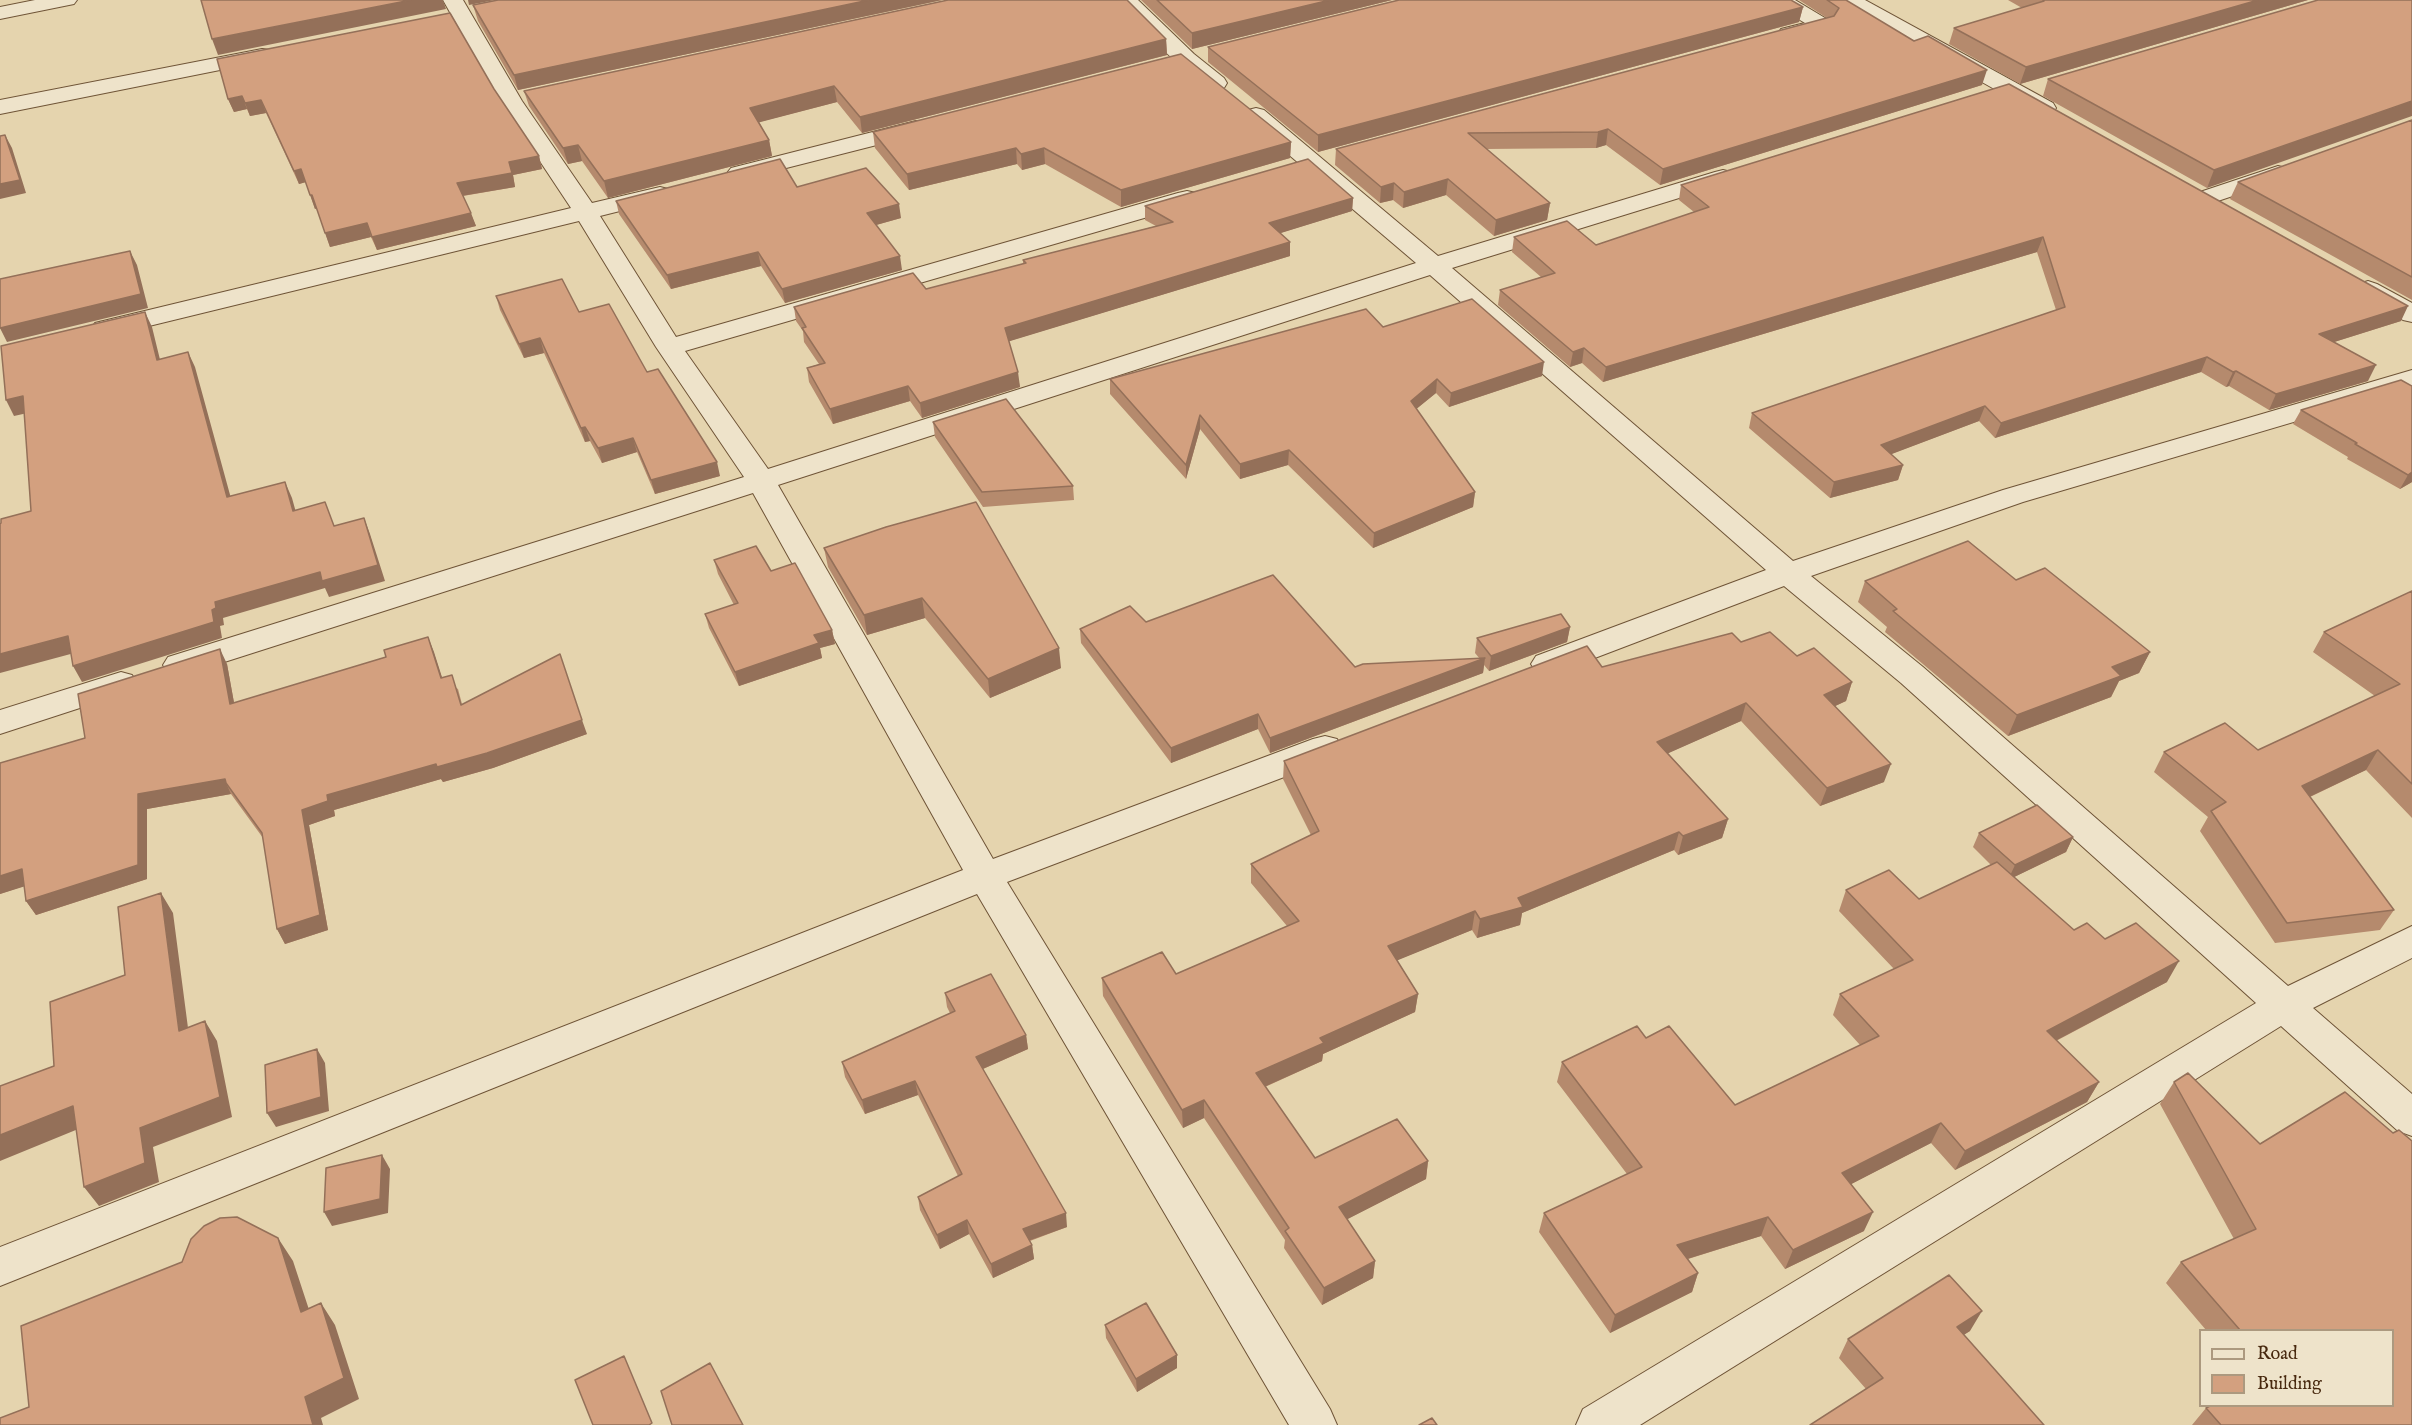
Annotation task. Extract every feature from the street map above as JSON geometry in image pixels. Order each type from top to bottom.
[{"type":"street","points":[[0,13],[67,0]]},
{"type":"street","points":[[1126,0],[1186,59],[1434,265],[1788,573],[1912,675],[2412,1119]]},
{"type":"street","points":[[1766,40],[1823,25],[1780,0]]},
{"type":"street","points":[[1857,4],[1889,0]]},
{"type":"street","points":[[1857,4],[2061,117]]},
{"type":"street","points":[[459,12],[523,99],[586,213],[669,347],[761,481],[985,876],[1314,1425]]},
{"type":"street","points":[[0,107],[277,52]]},
{"type":"street","points":[[1975,98],[2052,84]]},
{"type":"street","points":[[713,180],[939,122]]},
{"type":"street","points":[[2206,198],[2304,163]]},
{"type":"street","points":[[0,722],[1434,265],[1743,171]]},
{"type":"street","points":[[2186,187],[2236,215]]},
{"type":"street","points":[[81,334],[678,189]]},
{"type":"street","points":[[669,347],[1211,191]]},
{"type":"street","points":[[2345,276],[2412,314]]},
{"type":"street","points":[[1520,674],[1788,573],[2013,496],[2412,378]]},
{"type":"street","points":[[0,1267],[985,876],[1353,737]]},
{"type":"street","points":[[1599,1425],[2284,1005],[2412,941]]},
{"type":"building","points":[[201,0],[411,0],[212,39]]},
{"type":"building","points":[[498,0],[869,0],[514,75],[473,5]]},
{"type":"building","points":[[948,0],[1127,0],[1166,39],[860,117],[834,86],[750,108],[769,140],[604,181],[578,145],[563,148],[524,91]]},
{"type":"building","points":[[1157,0],[1330,0],[1192,33]]},
{"type":"building","points":[[1399,0],[1791,0],[1803,7],[1318,135],[1208,47]]},
{"type":"building","points":[[1827,0],[1846,0],[1914,41],[1928,36],[1987,70],[1663,169],[1608,129],[1598,132],[1468,133],[1550,203],[1496,220],[1448,179],[1404,192],[1394,183],[1381,187],[1336,149],[1834,16],[1839,8]]},
{"type":"building","points":[[2043,0],[2258,0],[2026,67],[1954,28]]},
{"type":"building","points":[[2318,0],[2412,0],[2412,101],[2214,170],[2048,79]]},
{"type":"building","points":[[450,13],[494,89],[539,156],[509,162],[512,173],[457,183],[471,213],[372,237],[367,223],[325,233],[301,169],[294,171],[261,100],[245,103],[242,96],[228,99],[217,59]]},
{"type":"building","points":[[1181,54],[1291,142],[1121,190],[1044,148],[1021,154],[1016,148],[907,174],[873,132]]},
{"type":"building","points":[[2009,84],[2408,306],[2319,334],[2376,365],[2276,394],[2207,357],[2001,423],[1985,406],[1881,445],[1903,465],[1834,482],[1752,413],[2065,307],[2043,237],[1606,367],[1584,348],[1573,352],[1500,290],[1555,273],[1514,237],[1567,221],[1596,245],[1709,207],[1681,185]]},
{"type":"building","points":[[2412,120],[2412,277],[2238,182]]},
{"type":"building","points":[[5,135],[20,180],[0,184],[0,136]]},
{"type":"building","points":[[780,159],[797,187],[866,168],[899,204],[867,213],[900,256],[782,289],[758,252],[667,275],[616,201]]},
{"type":"building","points":[[1308,159],[1353,198],[1269,223],[1290,242],[1005,328],[1018,372],[920,403],[908,386],[830,409],[807,368],[825,363],[802,328],[806,327],[794,307],[913,273],[926,289],[1026,263],[1023,260],[1173,222],[1145,206]]},
{"type":"building","points":[[130,251],[141,294],[0,328],[0,279]]},
{"type":"building","points":[[562,279],[579,312],[609,304],[647,372],[658,369],[717,462],[651,480],[633,438],[598,448],[585,427],[581,428],[540,338],[519,344],[496,296]]},
{"type":"building","points":[[1472,299],[1544,362],[1451,393],[1437,379],[1411,401],[1475,492],[1374,533],[1289,450],[1240,464],[1200,415],[1186,465],[1110,379],[1366,309],[1383,327]]},
{"type":"building","points":[[145,312],[157,360],[188,352],[227,497],[285,482],[293,511],[325,502],[334,526],[364,518],[378,565],[322,581],[320,572],[215,602],[216,608],[212,610],[214,622],[73,666],[68,636],[0,654],[1,519],[31,511],[23,396],[6,400],[1,346]]},
{"type":"building","points":[[2401,380],[2412,386],[2412,472],[2408,475],[2301,410]]},
{"type":"building","points":[[1006,399],[1073,486],[982,492],[933,422]]},
{"type":"building","points":[[976,502],[1059,648],[988,679],[922,598],[864,615],[824,548],[886,527]]},
{"type":"building","points":[[1968,541],[2016,580],[2045,568],[2150,652],[2112,667],[2121,676],[2017,715],[1893,611],[1897,609],[1865,581]]},
{"type":"building","points":[[756,546],[771,571],[795,563],[832,630],[814,635],[819,643],[735,672],[705,614],[738,603],[714,560]]},
{"type":"building","points":[[1273,575],[1355,667],[1363,664],[1485,658],[1270,738],[1258,714],[1171,748],[1080,629],[1130,606],[1146,622]]},
{"type":"building","points":[[2412,591],[2412,784],[2378,750],[2302,786],[2394,910],[2287,923],[2211,811],[2226,802],[2164,752],[2225,723],[2258,750],[2400,684],[2324,632]]},
{"type":"building","points":[[1561,614],[1570,627],[1491,656],[1477,638]]},
{"type":"building","points":[[1770,632],[1797,656],[1814,648],[1852,682],[1824,695],[1891,764],[1827,788],[1746,703],[1657,742],[1728,819],[1683,836],[1679,832],[1518,898],[1523,907],[1480,919],[1475,911],[1388,946],[1418,994],[1320,1038],[1324,1043],[1256,1073],[1315,1158],[1397,1119],[1428,1161],[1339,1207],[1375,1261],[1324,1288],[1285,1231],[1289,1228],[1204,1100],[1182,1110],[1102,978],[1162,952],[1176,974],[1299,921],[1251,864],[1319,831],[1284,761],[1587,646],[1602,667],[1732,633],[1741,642]]},
{"type":"building","points":[[428,637],[441,678],[452,675],[461,705],[560,654],[582,720],[487,753],[437,767],[436,764],[327,795],[328,801],[302,810],[320,915],[277,929],[262,833],[225,779],[138,794],[138,865],[26,901],[22,869],[0,876],[0,763],[85,738],[78,694],[220,649],[230,704],[386,657],[384,650]]},
{"type":"building","points":[[2037,805],[2073,837],[2015,865],[1979,833]]},
{"type":"building","points":[[1997,862],[2074,930],[2087,923],[2105,939],[2136,923],[2179,961],[2047,1031],[2099,1082],[1965,1151],[1941,1123],[1842,1173],[1873,1212],[1793,1250],[1768,1217],[1677,1245],[1698,1273],[1615,1315],[1544,1213],[1642,1167],[1562,1062],[1637,1026],[1646,1038],[1669,1026],[1735,1105],[1879,1036],[1840,994],[1913,960],[1846,890],[1889,870],[1919,899]]},
{"type":"building","points":[[161,893],[179,1031],[205,1021],[220,1097],[140,1128],[145,1163],[84,1187],[73,1106],[0,1135],[0,1086],[54,1066],[50,1002],[125,975],[118,907]]},
{"type":"building","points":[[991,974],[1026,1035],[976,1057],[1066,1213],[1023,1229],[1032,1245],[991,1264],[967,1220],[937,1235],[918,1197],[962,1174],[915,1081],[862,1100],[842,1062],[955,1011],[945,993]]},
{"type":"building","points":[[317,1049],[321,1097],[267,1113],[265,1065]]},
{"type":"building","points":[[2188,1073],[2260,1144],[2345,1092],[2393,1133],[2399,1130],[2412,1141],[2412,1425],[2221,1425],[2206,1408],[2394,1407],[2394,1329],[2239,1329],[2181,1262],[2256,1229],[2174,1082]]},
{"type":"building","points":[[382,1155],[380,1199],[324,1212],[326,1168]]},
{"type":"building","points":[[237,1217],[278,1238],[301,1312],[321,1303],[344,1378],[305,1397],[313,1425],[0,1425],[0,1418],[29,1407],[21,1326],[182,1262],[191,1239],[204,1226],[220,1218]]},
{"type":"building","points":[[1949,1275],[1982,1311],[1957,1327],[2044,1425],[1810,1425],[1883,1378],[1848,1339]]},
{"type":"building","points":[[1146,1303],[1177,1355],[1136,1379],[1105,1325]]},
{"type":"building","points":[[624,1356],[652,1423],[649,1425],[593,1425],[575,1380]]},
{"type":"building","points":[[710,1363],[743,1425],[672,1425],[661,1391]]},
{"type":"building","points":[[1432,1418],[1437,1425],[1419,1425]]}]
